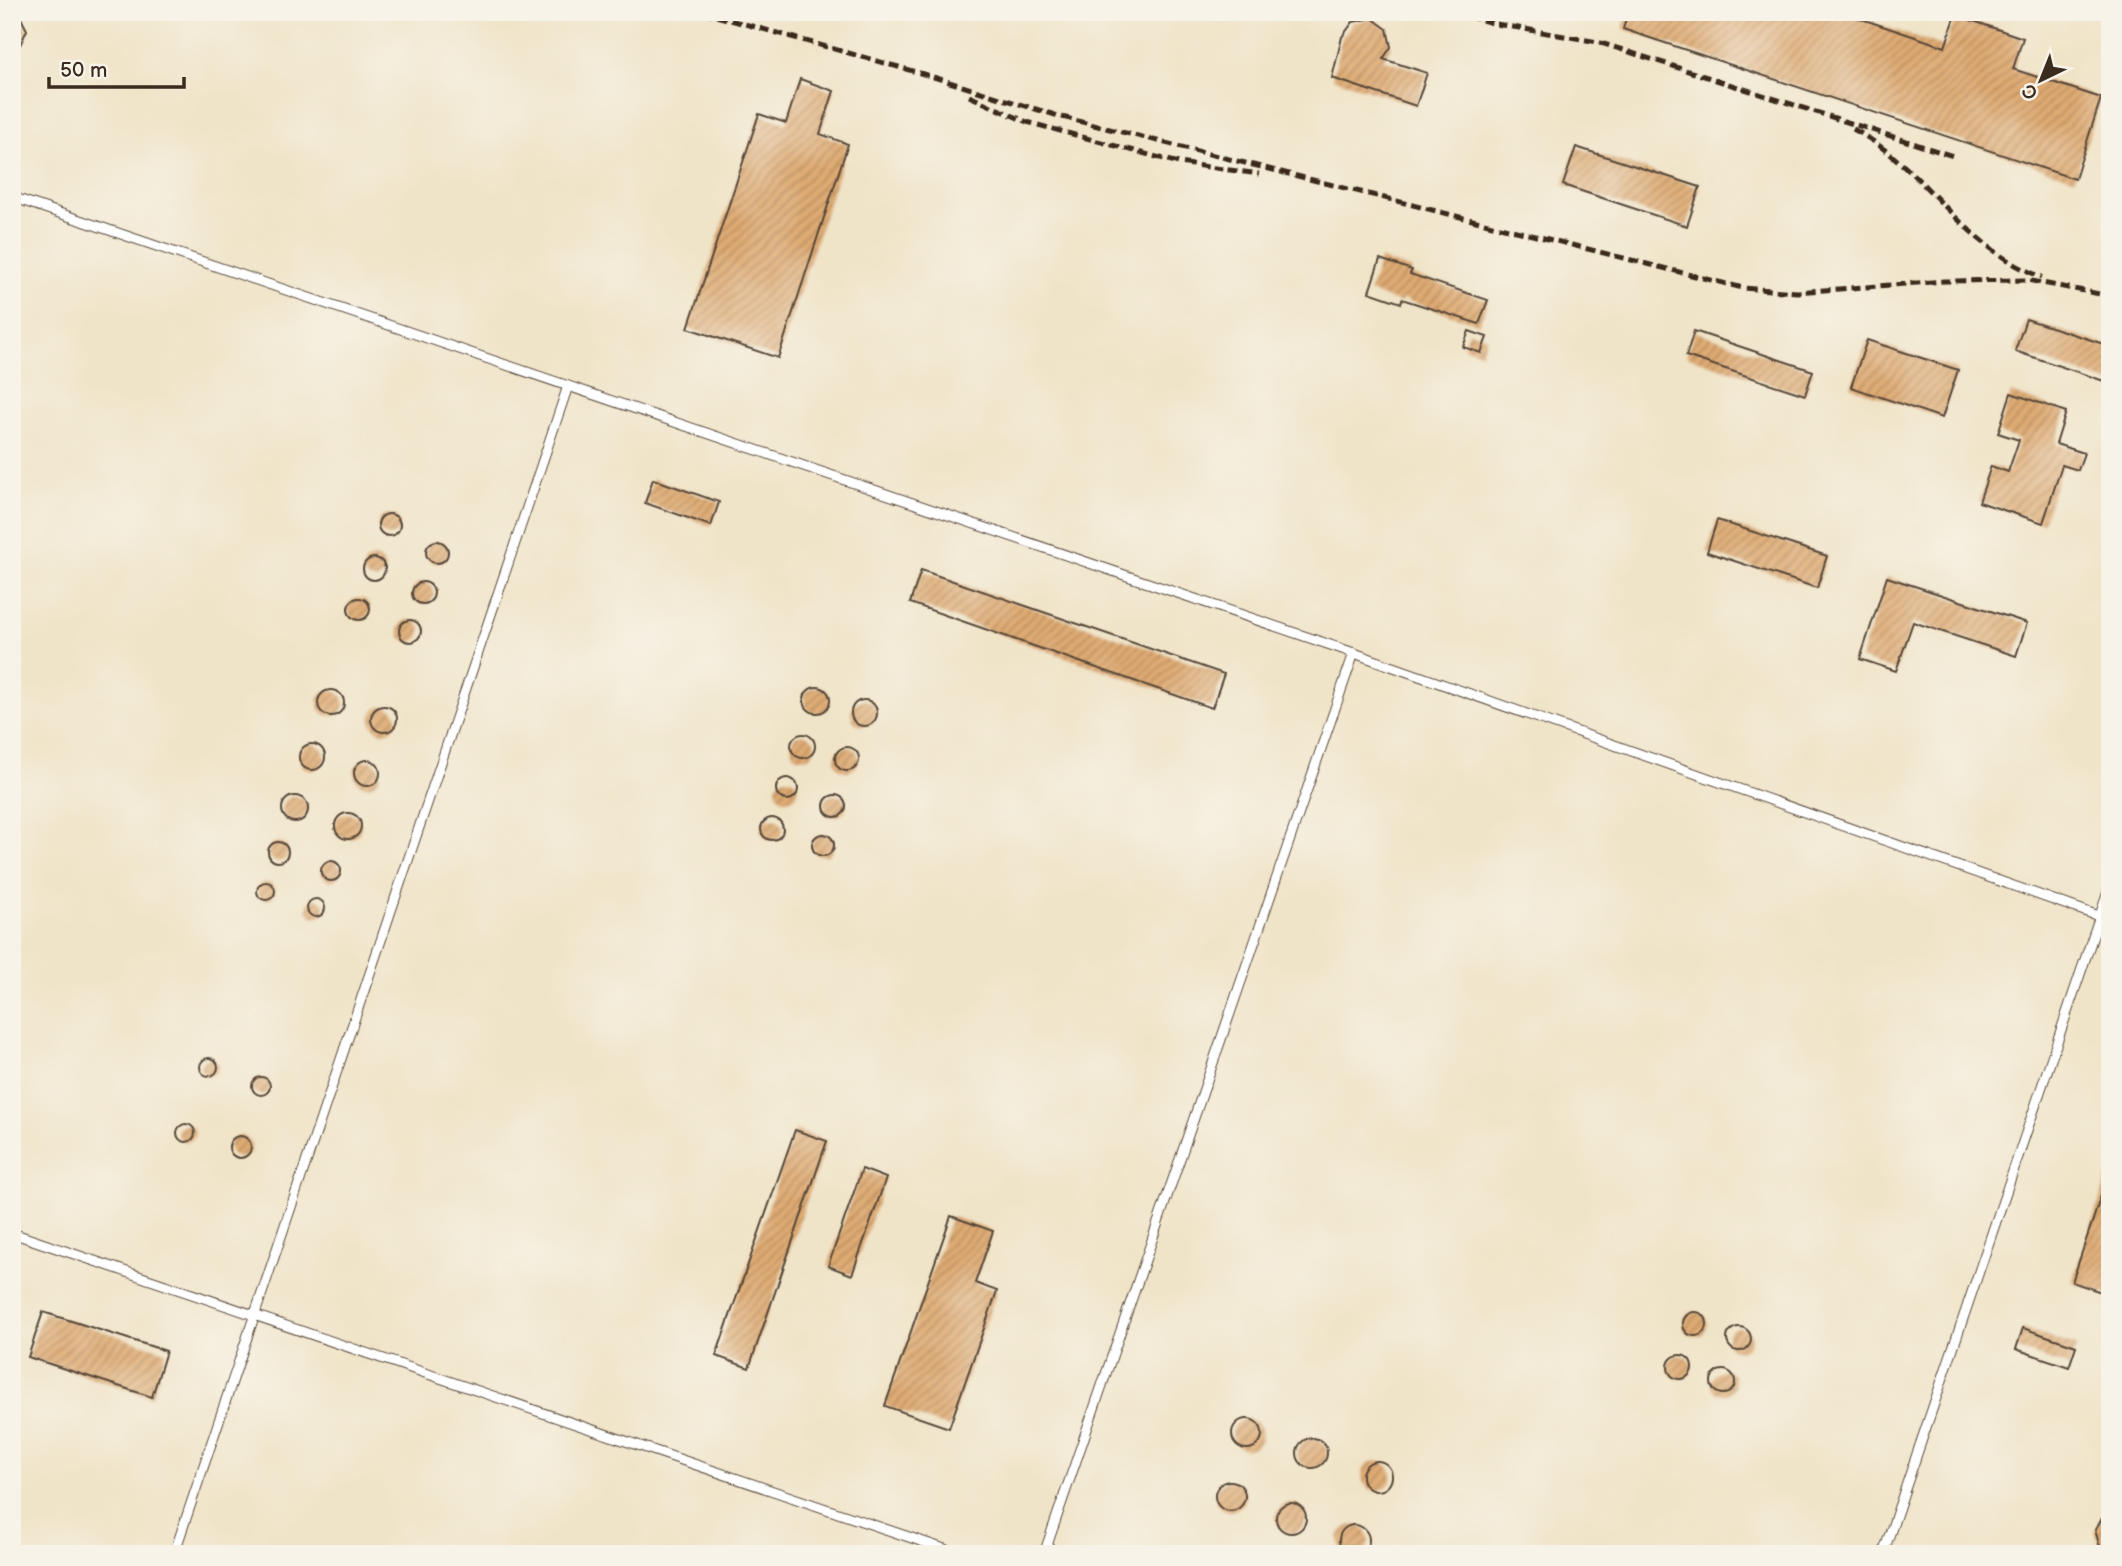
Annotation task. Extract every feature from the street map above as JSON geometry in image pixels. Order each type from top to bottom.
[{"type":"lane","points":[[12,197],[1354,653],[2110,920]]},
{"type":"lane","points":[[174,1554],[568,386]]},
{"type":"lane","points":[[1044,1554],[1354,653]]},
{"type":"lane","points":[[1883,1554],[2110,886]]},
{"type":"lane","points":[[12,1233],[959,1554]]},
{"type":"building","points":[[12,12],[18,12],[27,30],[12,62]]},
{"type":"building","points":[[1628,12],[1841,12],[1945,47],[1956,15],[2023,38],[2013,69],[2101,98],[2075,179],[1623,29]]},
{"type":"building","points":[[1372,18],[1387,29],[1391,47],[1383,59],[1427,73],[1416,106],[1332,78],[1342,37],[1353,22]]},
{"type":"building","points":[[800,79],[834,91],[820,134],[848,144],[778,358],[688,328],[759,114],[786,123]]},
{"type":"building","points":[[1576,147],[1700,187],[1687,226],[1563,185]]},
{"type":"building","points":[[1380,259],[1412,270],[1410,274],[1488,300],[1479,324],[1402,299],[1401,303],[1369,292]]},
{"type":"building","points":[[2026,319],[2110,346],[2110,383],[2015,351]]},
{"type":"building","points":[[1469,331],[1487,337],[1481,353],[1463,347]]},
{"type":"building","points":[[1694,331],[1813,371],[1805,395],[1686,356]]},
{"type":"building","points":[[1867,340],[1958,370],[1942,418],[1851,387]]},
{"type":"building","points":[[2011,393],[2066,412],[2056,444],[2084,453],[2078,470],[2062,465],[2043,523],[1979,502],[1991,466],[2008,472],[2019,440],[1998,433]]},
{"type":"building","points":[[653,479],[719,502],[711,526],[645,503]]},
{"type":"building","points":[[389,514],[397,517],[400,525],[397,533],[389,536],[381,533],[378,525],[381,517]]},
{"type":"building","points":[[1717,520],[1827,556],[1817,588],[1707,552]]},
{"type":"building","points":[[437,541],[445,544],[448,552],[445,560],[437,563],[429,560],[426,552],[429,544]]},
{"type":"building","points":[[374,558],[382,561],[385,569],[382,577],[374,580],[366,577],[363,569],[366,561]]},
{"type":"building","points":[[921,570],[1224,674],[1212,708],[910,603]]},
{"type":"building","points":[[1887,577],[2027,623],[2016,656],[1913,622],[1896,671],[1860,659]]},
{"type":"building","points":[[423,582],[431,585],[434,593],[431,601],[423,604],[415,601],[412,593],[415,585]]},
{"type":"building","points":[[359,598],[367,601],[370,609],[367,617],[359,620],[351,617],[348,609],[351,601]]},
{"type":"building","points":[[410,620],[418,623],[421,631],[418,639],[410,642],[402,639],[399,631],[402,623]]},
{"type":"building","points":[[817,687],[826,691],[830,700],[826,709],[817,713],[808,709],[804,700],[808,691]]},
{"type":"building","points":[[331,690],[340,694],[344,703],[340,712],[331,716],[322,712],[318,703],[322,694]]},
{"type":"building","points":[[864,700],[873,704],[877,713],[873,722],[864,726],[855,722],[851,713],[855,704]]},
{"type":"building","points":[[384,706],[393,710],[397,719],[393,728],[384,732],[375,728],[371,719],[375,710]]},
{"type":"building","points":[[803,734],[811,738],[815,746],[811,754],[803,758],[795,754],[791,746],[795,738]]},
{"type":"building","points":[[312,744],[321,748],[325,757],[321,766],[312,770],[303,766],[299,757],[303,748]]},
{"type":"building","points":[[847,747],[855,751],[859,759],[855,767],[847,771],[839,767],[835,759],[839,751]]},
{"type":"building","points":[[367,760],[376,764],[380,773],[376,782],[367,786],[358,782],[354,773],[358,764]]},
{"type":"building","points":[[787,778],[795,781],[798,789],[795,797],[787,800],[779,797],[776,789],[779,781]]},
{"type":"building","points":[[835,795],[843,798],[846,806],[843,814],[835,817],[827,814],[824,806],[827,798]]},
{"type":"building","points":[[295,796],[304,800],[308,809],[304,818],[295,822],[286,818],[282,809],[286,800]]},
{"type":"building","points":[[348,813],[357,817],[361,826],[357,835],[348,839],[339,835],[335,826],[339,817]]},
{"type":"building","points":[[772,818],[780,821],[783,829],[780,837],[772,840],[764,837],[761,829],[764,821]]},
{"type":"building","points":[[823,834],[831,837],[834,845],[831,853],[823,856],[815,853],[812,845],[815,837]]},
{"type":"building","points":[[274,842],[282,842],[288,852],[282,862],[274,862],[268,856],[268,848]]},
{"type":"building","points":[[327,861],[335,861],[341,871],[335,881],[327,881],[321,875],[321,867]]},
{"type":"building","points":[[262,882],[270,882],[275,891],[273,898],[262,900],[257,895],[257,887]]},
{"type":"building","points":[[312,899],[320,899],[325,908],[323,915],[312,917],[307,912],[307,904]]},
{"type":"building","points":[[205,1058],[213,1058],[218,1067],[216,1074],[205,1076],[200,1071],[200,1063]]},
{"type":"building","points":[[257,1077],[265,1077],[270,1086],[268,1093],[257,1095],[252,1090],[252,1082]]},
{"type":"building","points":[[182,1124],[190,1124],[195,1133],[193,1140],[182,1142],[177,1137],[177,1129]]},
{"type":"building","points":[[795,1130],[827,1141],[749,1368],[716,1356]]},
{"type":"building","points":[[236,1136],[244,1136],[251,1143],[251,1151],[244,1158],[236,1158],[229,1151],[229,1143]]},
{"type":"building","points":[[862,1169],[886,1178],[852,1275],[828,1266]]},
{"type":"building","points":[[2107,1178],[2110,1178],[2110,1295],[2072,1282]]},
{"type":"building","points":[[951,1216],[993,1231],[975,1283],[997,1291],[949,1428],[885,1406]]},
{"type":"building","points":[[43,1312],[166,1351],[152,1397],[28,1357]]},
{"type":"building","points":[[1695,1312],[1704,1315],[1707,1324],[1704,1333],[1695,1336],[1686,1333],[1683,1324],[1686,1315]]},
{"type":"building","points":[[1739,1327],[1748,1330],[1751,1339],[1748,1348],[1739,1351],[1730,1348],[1727,1339],[1730,1330]]},
{"type":"building","points":[[2023,1328],[2076,1346],[2069,1367],[2016,1349]]},
{"type":"building","points":[[1680,1355],[1689,1358],[1692,1367],[1689,1376],[1680,1379],[1671,1376],[1668,1367],[1671,1358]]},
{"type":"building","points":[[1723,1370],[1732,1373],[1735,1382],[1732,1391],[1723,1394],[1714,1391],[1711,1382],[1714,1373]]},
{"type":"building","points":[[1247,1419],[1258,1423],[1262,1434],[1258,1445],[1247,1449],[1236,1445],[1232,1434],[1236,1423]]},
{"type":"building","points":[[1312,1438],[1323,1442],[1327,1453],[1323,1464],[1312,1468],[1301,1464],[1297,1453],[1301,1442]]},
{"type":"building","points":[[1377,1461],[1388,1465],[1392,1476],[1388,1487],[1377,1491],[1366,1487],[1362,1476],[1366,1465]]},
{"type":"building","points":[[1230,1481],[1241,1485],[1245,1496],[1241,1507],[1230,1511],[1219,1507],[1215,1496],[1219,1485]]},
{"type":"building","points":[[1291,1503],[1302,1507],[1306,1518],[1302,1529],[1291,1533],[1280,1529],[1276,1518],[1280,1507]]},
{"type":"building","points":[[2110,1505],[2110,1554],[2102,1554],[2095,1530]]},
{"type":"building","points":[[1354,1525],[1365,1529],[1369,1540],[1365,1551],[1354,1555],[1343,1551],[1339,1540],[1343,1529]]},
{"type":"railway","points":[[702,12],[927,75],[1058,116],[1743,288],[1797,292],[1945,281],[2027,280],[2110,296]]},
{"type":"railway","points":[[1453,12],[1496,24],[1598,42],[1956,157]]},
{"type":"railway","points":[[969,96],[1027,122],[1179,163],[1259,174]]},
{"type":"railway","points":[[1853,129],[1902,164],[1990,247],[2014,264],[2042,277]]}]
